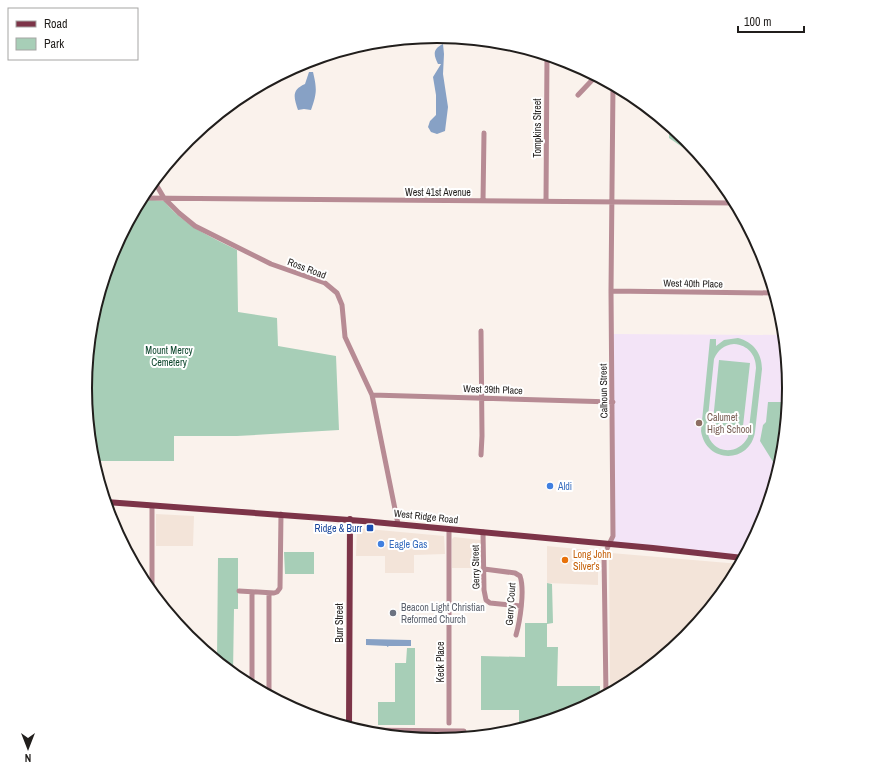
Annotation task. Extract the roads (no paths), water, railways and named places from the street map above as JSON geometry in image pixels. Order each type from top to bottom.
[{"type":"main road","name":"West Ridge Road","points":[[111,502],[398,524],[738,557]]},
{"type":"main road","name":"Burr Street","points":[[349,721],[350,520]]},
{"type":"street","name":"Tompkins Street","points":[[546,201],[547,61]]},
{"type":"street","points":[[578,95],[592,80]]},
{"type":"street","name":"Calhoun Street","points":[[606,689],[604,555],[613,536],[611,291],[613,91]]},
{"type":"street","points":[[484,133],[484,201]]},
{"type":"street","name":"Ross Road","points":[[157,186],[164,198],[195,226],[271,264],[325,283],[337,293],[342,305],[345,337],[372,395],[398,524]]},
{"type":"street","name":"West 41st Avenue","points":[[149,198],[728,203]]},
{"type":"street","name":"West 40th Place","points":[[611,291],[768,292]]},
{"type":"street","points":[[481,331],[481,455]]},
{"type":"street","name":"West 39th Place","points":[[372,395],[482,397],[612,402]]},
{"type":"street","points":[[152,506],[152,583]]},
{"type":"street","points":[[239,591],[269,593],[277,592],[281,585],[280,514]]},
{"type":"street","name":"Keck Place","points":[[449,529],[449,723]]},
{"type":"street","name":"Gerry Street","points":[[483,532],[484,592],[487,602],[521,606]]},
{"type":"street","name":"Gerry Court","points":[[484,569],[515,573],[519,575],[521,582],[521,606],[520,622],[516,635]]},
{"type":"street","points":[[252,592],[252,679]]},
{"type":"street","points":[[269,593],[269,690]]},
{"type":"street","points":[[396,730],[464,731]]},
{"type":"water","points":[[443,44],[443,74],[448,107],[445,131],[437,134],[431,132],[428,127],[430,121],[436,115],[436,95],[433,77],[441,64],[438,64],[435,57],[435,52],[437,48]]},
{"type":"water","points":[[309,72],[313,72],[316,87],[311,110],[298,110],[295,102],[295,95],[297,89],[305,84]]},
{"type":"water","points":[[366,639],[411,640],[411,646],[387,647],[366,645]]},
{"type":"place","name":"Calumet High School","points":[[699,423]]},
{"type":"place","name":"Aldi","points":[[550,486]]},
{"type":"place","name":"Ridge & Burr","points":[[370,528]]},
{"type":"place","name":"Eagle Gas","points":[[381,544]]},
{"type":"place","name":"Long John Silver's","points":[[565,560]]},
{"type":"place","name":"Beacon Light Christian Reformed Church","points":[[393,613]]},
{"type":"park label","name":"Mount Mercy Cemetery","points":[[169,356]]}]
